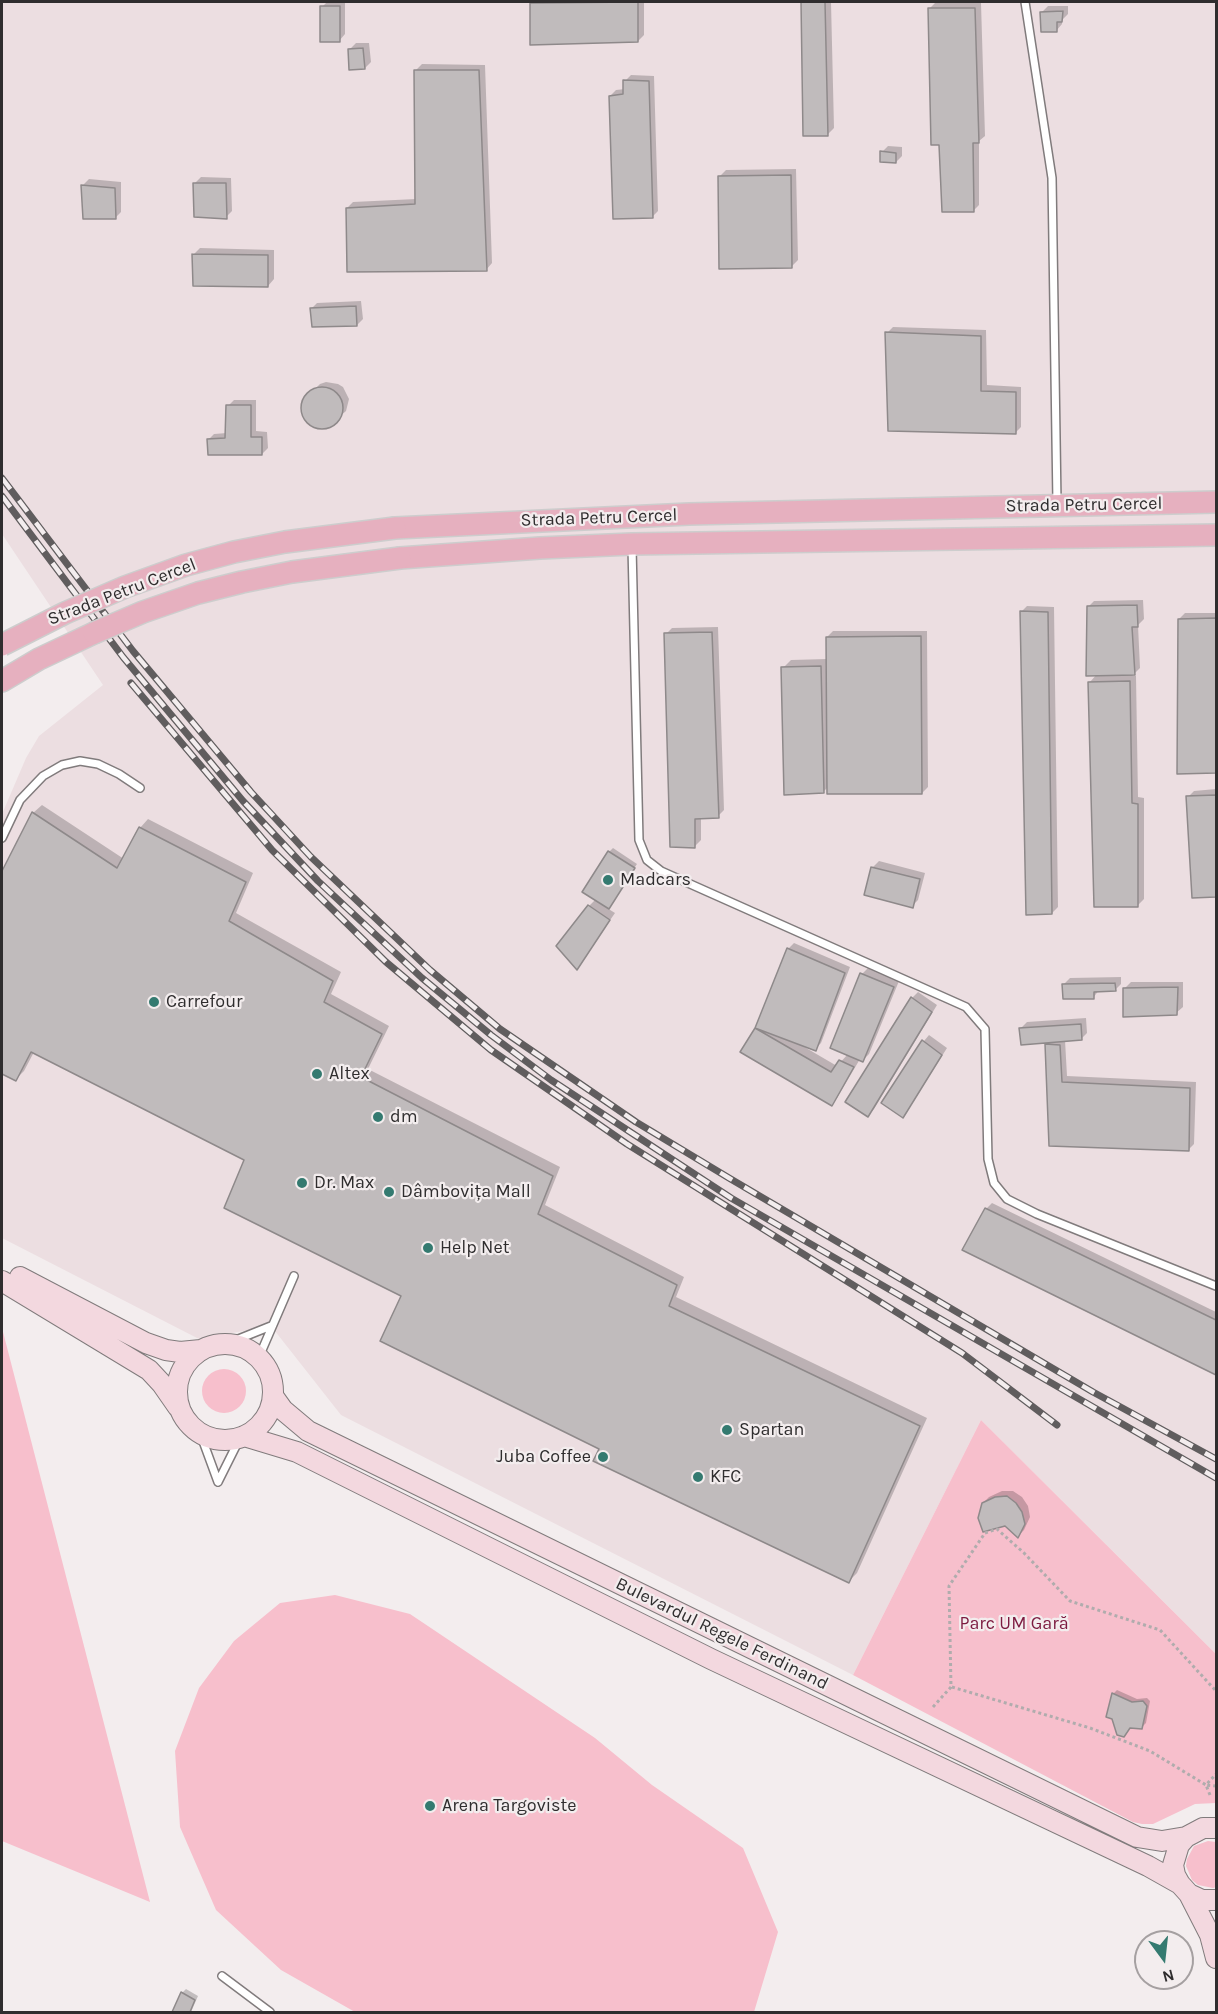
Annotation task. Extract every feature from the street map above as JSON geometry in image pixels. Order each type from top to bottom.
[{"type":"main road","name":"Strada Petru Cercel","points":[[2,645],[65,613],[125,587],[186,565],[234,552],[285,542],[395,528],[689,514],[1216,502]]},
{"type":"main road","points":[[1057,506],[1058,537]]},
{"type":"main road","name":"Strada Petru Cercel","points":[[2,681],[39,659],[94,633],[143,612],[187,597],[242,582],[292,572],[399,558],[632,544],[1216,535]]},
{"type":"main road","points":[[2,1267],[146,1343],[180,1352],[201,1350]]},
{"type":"main road","points":[[2,1281],[149,1370],[168,1391],[190,1424],[200,1433],[214,1438],[242,1437],[263,1423],[273,1396]]},
{"type":"main road","points":[[182,1413],[178,1400],[178,1384],[182,1371],[191,1358],[201,1350],[213,1345],[226,1344],[249,1350],[259,1357]]},
{"type":"main road","name":"Bulevardul Regele Ferdinand","points":[[259,1357],[270,1375],[273,1396],[283,1410],[308,1431],[646,1598],[1137,1837],[1162,1841],[1186,1837],[1203,1828],[1216,1828]]},
{"type":"main road","name":"Bulevardul Regele Ferdinand","points":[[242,1437],[290,1450],[711,1659],[1148,1866],[1184,1889]]},
{"type":"main road","points":[[1186,1837],[1179,1845],[1173,1864],[1175,1875],[1202,1915],[1216,1955]]},
{"type":"main road","points":[[1184,1889],[1202,1900],[1216,1900]]},
{"type":"lane","points":[[1025,2],[1052,178],[1057,506]]},
{"type":"lane","points":[[632,544],[639,840],[647,860],[661,871],[966,1007],[985,1029],[988,1159],[994,1183],[1007,1198],[1037,1214],[1216,1286]]},
{"type":"lane","points":[[2,838],[20,800],[43,776],[62,765],[80,761],[98,764],[140,788]]},
{"type":"lane","points":[[259,1357],[294,1276]]},
{"type":"lane","points":[[226,1344],[272,1326]]},
{"type":"lane","points":[[200,1433],[218,1482],[242,1437]]},
{"type":"lane","points":[[222,1976],[270,2013]]},
{"type":"path","points":[[933,1707],[951,1687],[949,1586],[985,1533],[997,1529],[1070,1600],[1160,1630],[1216,1691]]},
{"type":"path","points":[[951,1687],[1100,1732],[1150,1751],[1206,1785],[1216,1786]]},
{"type":"path","points":[[1206,1785],[1216,1774]]},
{"type":"path","points":[[1206,1785],[1210,1795]]},
{"type":"shaded area","points":[[2,2],[1216,2],[1216,1654],[981,1420],[853,1675],[341,1415],[271,1326],[199,1339],[2,1238],[2,814],[26,758],[39,736],[103,685],[2,534]]},
{"type":"green space","points":[[2,1328],[150,1902],[2,1841]]},
{"type":"green space","points":[[224,1369],[233,1370],[240,1375],[245,1382],[245,1400],[240,1407],[233,1412],[224,1413],[215,1412],[208,1407],[203,1400],[202,1391],[203,1382],[208,1375],[215,1370]]},
{"type":"green space","name":"Parc UM Gară","points":[[981,1420],[1216,1654],[1216,1803],[1195,1804],[1153,1824],[1133,1822],[853,1675]]},
{"type":"green space","name":"Arena Targoviste","points":[[335,1595],[410,1614],[595,1738],[652,1785],[743,1848],[778,1932],[754,2012],[355,2012],[281,1970],[216,1910],[180,1827],[175,1751],[199,1688],[234,1641],[280,1603]]},
{"type":"green space","points":[[1208,1841],[1216,1842],[1216,1887],[1213,1888],[1198,1885],[1192,1880],[1186,1866],[1194,1846]]},
{"type":"building","points":[[638,2],[638,42],[530,45],[530,3]]},
{"type":"building","points":[[801,2],[825,2],[828,136],[803,136]]},
{"type":"building","points":[[320,6],[340,6],[340,42],[320,42]]},
{"type":"building","points":[[928,8],[975,8],[979,143],[973,143],[974,212],[942,212],[939,145],[931,145]]},
{"type":"building","points":[[1063,11],[1062,22],[1057,22],[1057,32],[1041,32],[1040,12]]},
{"type":"building","points":[[363,48],[365,69],[349,70],[348,49]]},
{"type":"building","points":[[414,70],[479,70],[487,271],[347,272],[346,208],[415,204]]},
{"type":"building","points":[[623,80],[649,81],[653,218],[613,219],[609,96],[623,94]]},
{"type":"building","points":[[880,151],[896,153],[896,163],[880,162]]},
{"type":"building","points":[[791,175],[792,268],[719,269],[718,176]]},
{"type":"building","points":[[193,183],[226,183],[227,219],[194,217]]},
{"type":"building","points":[[81,185],[115,188],[116,219],[83,219]]},
{"type":"building","points":[[192,254],[268,255],[268,287],[193,286]]},
{"type":"building","points":[[356,306],[357,326],[312,327],[310,308]]},
{"type":"building","points":[[885,332],[981,336],[981,391],[1016,392],[1016,434],[888,431]]},
{"type":"building","points":[[322,387],[337,393],[343,408],[337,423],[322,429],[307,423],[301,408],[307,393]]},
{"type":"building","points":[[226,405],[251,405],[251,437],[262,437],[262,455],[208,455],[207,439],[225,438]]},
{"type":"building","points":[[1137,605],[1138,627],[1132,627],[1135,675],[1086,676],[1087,606]]},
{"type":"building","points":[[1020,611],[1048,612],[1052,914],[1026,915]]},
{"type":"building","points":[[1216,618],[1216,773],[1177,774],[1178,619]]},
{"type":"building","points":[[712,632],[719,818],[695,819],[695,848],[670,847],[664,633]]},
{"type":"building","points":[[921,636],[922,794],[827,794],[826,637]]},
{"type":"building","points":[[821,666],[824,793],[784,795],[781,667]]},
{"type":"building","points":[[1130,681],[1132,803],[1138,804],[1138,907],[1094,907],[1088,682]]},
{"type":"building","points":[[1216,795],[1216,897],[1192,898],[1186,796]]},
{"type":"building","name":"Dâmbovița Mall","points":[[32,812],[117,868],[139,827],[246,882],[229,921],[333,981],[324,1002],[382,1034],[361,1077],[553,1176],[538,1214],[677,1285],[669,1306],[920,1426],[849,1583],[593,1461],[599,1449],[380,1341],[401,1296],[224,1208],[244,1160],[31,1052],[16,1081],[2,1074],[2,871]]},
{"type":"building","name":"Madcars","points":[[608,851],[635,868],[609,909],[582,892]]},
{"type":"building","points":[[871,867],[920,879],[913,908],[864,895]]},
{"type":"building","points":[[588,905],[610,920],[577,970],[556,946]]},
{"type":"building","points":[[787,948],[845,973],[816,1051],[755,1028]]},
{"type":"building","points":[[860,973],[894,987],[863,1062],[830,1048]]},
{"type":"building","points":[[1115,983],[1116,991],[1094,992],[1094,999],[1063,999],[1062,984]]},
{"type":"building","points":[[1178,987],[1177,1015],[1123,1017],[1123,988]]},
{"type":"building","points":[[911,997],[932,1012],[868,1117],[845,1102]]},
{"type":"building","points":[[1081,1024],[1082,1040],[1021,1045],[1019,1028]]},
{"type":"building","points":[[755,1028],[831,1072],[839,1060],[854,1067],[832,1106],[740,1052]]},
{"type":"building","points":[[922,1040],[942,1055],[903,1118],[881,1103]]},
{"type":"building","points":[[1045,1044],[1060,1045],[1062,1082],[1190,1088],[1189,1151],[1049,1146]]},
{"type":"building","points":[[985,1208],[1216,1320],[1216,1375],[962,1250]]},
{"type":"building","points":[[1007,1496],[1022,1512],[1025,1524],[1018,1538],[1005,1526],[983,1532],[978,1518],[982,1503],[995,1497]]},
{"type":"building","points":[[1112,1693],[1132,1702],[1143,1701],[1147,1706],[1142,1729],[1130,1728],[1124,1737],[1117,1735],[1112,1719],[1106,1717]]},
{"type":"building","points":[[181,1992],[195,2000],[190,2012],[172,2012]]},
{"type":"railway","points":[[2,478],[133,651],[251,792],[311,857],[430,970],[500,1029],[636,1122],[729,1178],[1093,1392],[1216,1459]]},
{"type":"railway","points":[[2,496],[123,657],[243,801],[318,881],[422,978],[491,1035],[551,1080],[731,1198],[1216,1478]]},
{"type":"railway","points":[[131,683],[272,850],[386,962],[491,1050],[627,1144],[962,1353],[1057,1425]]},
{"type":"place","name":"Madcars","points":[[608,880]]},
{"type":"place","name":"Carrefour","points":[[154,1002]]},
{"type":"place","name":"Altex","points":[[317,1074]]},
{"type":"place","name":"dm","points":[[378,1117]]},
{"type":"place","name":"Dr. Max","points":[[302,1183]]},
{"type":"place","name":"Dâmbovița Mall","points":[[389,1192]]},
{"type":"place","name":"Help Net","points":[[428,1248]]},
{"type":"place","name":"Spartan","points":[[727,1430]]},
{"type":"place","name":"Juba Coffee","points":[[603,1457]]},
{"type":"place","name":"KFC","points":[[698,1477]]},
{"type":"place","name":"Arena Targoviste","points":[[430,1806]]}]
